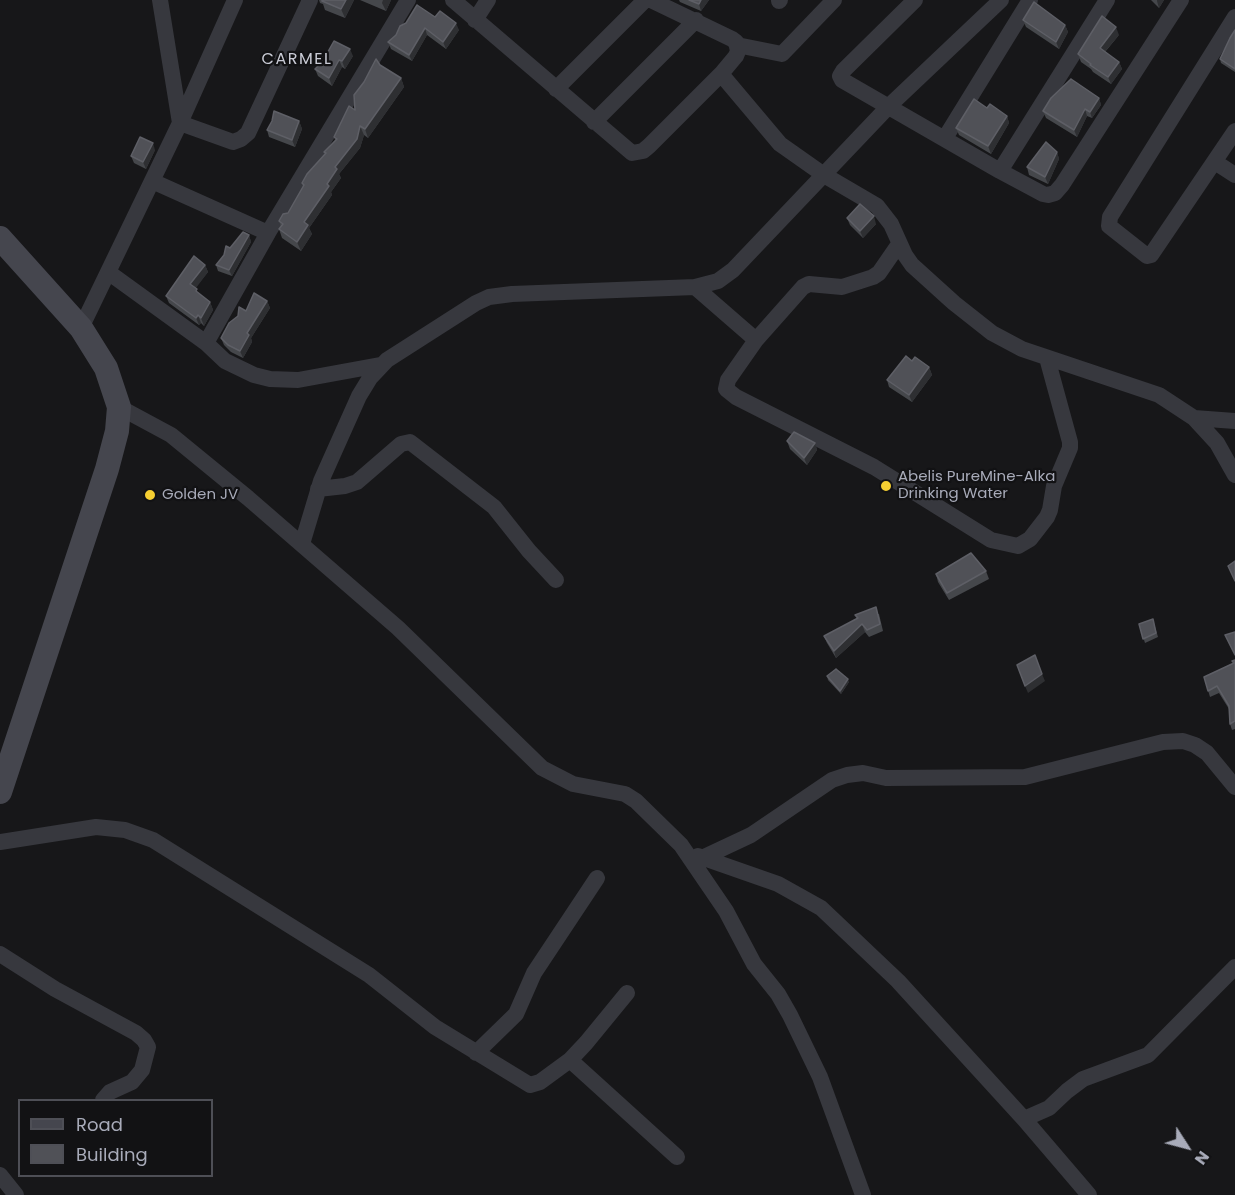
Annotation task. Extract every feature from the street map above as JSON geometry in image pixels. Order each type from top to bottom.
[{"type":"street","points":[[160,0],[180,123]]},
{"type":"street","points":[[81,328],[180,123],[235,0]]},
{"type":"street","points":[[180,123],[233,142],[248,133],[310,0]]},
{"type":"street","points":[[206,343],[268,233],[408,0]]},
{"type":"street","points":[[453,0],[627,151],[637,153],[649,146],[721,74],[736,56],[737,45]]},
{"type":"street","points":[[476,20],[488,0]]},
{"type":"street","points":[[556,89],[645,0]]},
{"type":"street","points":[[651,0],[696,20],[732,39],[737,45],[782,54],[834,0]]},
{"type":"street","points":[[915,0],[840,76],[843,81],[1043,194],[1050,194],[1058,190],[1181,0]]},
{"type":"street","points":[[108,272],[206,343],[225,361],[239,369],[270,379],[298,380],[380,365],[489,297],[695,287],[718,281],[733,270],[889,106],[1001,0]]},
{"type":"street","points":[[945,138],[1030,0]]},
{"type":"street","points":[[1000,171],[1107,0]]},
{"type":"street","points":[[1235,17],[1110,217],[1109,226],[1147,255],[1151,255],[1235,131]]},
{"type":"street","points":[[594,122],[696,20]]},
{"type":"street","points":[[721,74],[780,144],[824,175],[877,206],[891,224],[899,244],[912,265],[936,288],[992,333],[1022,349],[1159,395],[1194,418],[1217,443],[1235,476]]},
{"type":"street","points":[[1215,162],[1235,175]]},
{"type":"street","points":[[152,181],[268,233]]},
{"type":"street","points":[[0,238],[81,328],[106,368],[119,406],[117,431],[107,469],[0,792]]},
{"type":"street","points":[[899,244],[879,273],[873,277],[842,287],[809,284],[803,286],[756,340],[728,380],[726,389],[874,467],[991,540],[1018,546],[1030,539],[1047,517],[1054,486],[1070,448],[1047,358]]},
{"type":"street","points":[[695,287],[756,340]]},
{"type":"street","points":[[302,544],[318,489],[359,396],[380,365]]},
{"type":"street","points":[[119,406],[186,446],[302,544],[398,628],[542,768],[573,784],[626,794],[695,855],[754,964],[778,994],[790,1016],[820,1077],[863,1195]]},
{"type":"street","points":[[1194,418],[1235,421]]},
{"type":"street","points":[[318,489],[345,486],[357,482],[401,444],[410,441],[494,507],[529,551],[556,580]]},
{"type":"street","points":[[695,855],[751,835],[832,780],[847,775],[863,773],[886,778],[1025,777],[1163,742],[1183,741],[1207,753],[1235,787]]},
{"type":"street","points":[[0,842],[96,827],[125,830],[153,840],[369,975],[415,1013],[530,1085],[540,1082],[570,1060],[627,993]]},
{"type":"street","points":[[695,855],[778,884],[821,908],[898,981],[1024,1119],[1089,1195]]},
{"type":"street","points":[[476,1053],[516,1014],[534,973],[597,878]]},
{"type":"street","points":[[0,954],[55,989],[136,1033],[144,1040],[148,1047],[142,1070],[132,1082],[110,1092],[105,1099]]},
{"type":"street","points":[[1024,1119],[1049,1108],[1083,1079],[1148,1055],[1235,967]]},
{"type":"street","points":[[570,1060],[677,1157]]},
{"type":"street","points":[[0,1175],[16,1195]]},
{"type":"building","points":[[322,0],[346,0],[341,9]]},
{"type":"building","points":[[689,0],[701,0],[699,4]]},
{"type":"building","points":[[1034,2],[1065,25],[1056,42],[1023,20]]},
{"type":"building","points":[[417,5],[435,17],[440,11],[456,23],[443,42],[425,28],[409,55],[388,42],[396,35],[400,26],[406,23]]},
{"type":"building","points":[[1102,16],[1116,27],[1100,48],[1119,62],[1108,77],[1078,54]]},
{"type":"building","points":[[1235,30],[1235,69],[1220,59]]},
{"type":"building","points":[[334,41],[350,49],[342,61],[339,60],[329,78],[315,69],[322,62],[323,56],[325,57]]},
{"type":"building","points":[[376,59],[380,65],[401,78],[365,129],[360,126],[357,139],[335,167],[337,169],[327,184],[329,186],[304,222],[308,225],[297,242],[279,229],[283,224],[279,221],[283,214],[288,213],[304,185],[302,183],[307,174],[337,139],[334,137],[349,106],[355,110],[354,95]]},
{"type":"building","points":[[1071,79],[1099,98],[1090,112],[1085,109],[1074,130],[1043,111],[1051,98]]},
{"type":"building","points":[[974,99],[987,108],[990,104],[1007,116],[988,146],[956,128]]},
{"type":"building","points":[[274,111],[299,121],[292,140],[267,130]]},
{"type":"building","points":[[140,137],[153,143],[143,162],[131,156]]},
{"type":"building","points":[[1046,142],[1057,152],[1045,177],[1027,167]]},
{"type":"building","points":[[860,204],[874,216],[860,231],[847,218]]},
{"type":"building","points":[[243,232],[249,235],[229,270],[216,265],[224,255],[226,246],[230,248]]},
{"type":"building","points":[[194,256],[205,265],[190,284],[210,302],[201,318],[198,315],[196,318],[166,296]]},
{"type":"building","points":[[254,293],[267,301],[247,333],[249,335],[240,351],[228,345],[221,338],[229,323],[238,316],[239,307],[246,311]]},
{"type":"building","points":[[906,356],[912,361],[915,357],[929,367],[909,395],[887,380]]},
{"type":"building","points":[[794,432],[815,443],[804,458],[787,441]]},
{"type":"building","points":[[971,553],[986,571],[947,593],[936,574]]},
{"type":"building","points":[[1235,561],[1235,581],[1228,566]]},
{"type":"building","points":[[876,607],[880,624],[867,630],[862,624],[834,651],[824,636],[858,618],[855,615]]},
{"type":"building","points":[[1153,619],[1156,633],[1143,639],[1139,624]]},
{"type":"building","points":[[1235,632],[1235,655],[1225,635]]},
{"type":"building","points":[[1035,655],[1042,674],[1025,686],[1017,665]]},
{"type":"building","points":[[1235,660],[1235,721],[1230,724],[1229,706],[1217,686],[1208,691],[1204,677],[1234,663],[1232,661]]},
{"type":"building","points":[[836,669],[848,679],[840,691],[827,676]]},
{"type":"place","name":"Abelis PureMine-Alka Drinking Water","points":[[886,486]]},
{"type":"place","name":"Golden JV","points":[[150,495]]},
{"type":"district","name":"CARMEL","points":[[297,60]]}]
